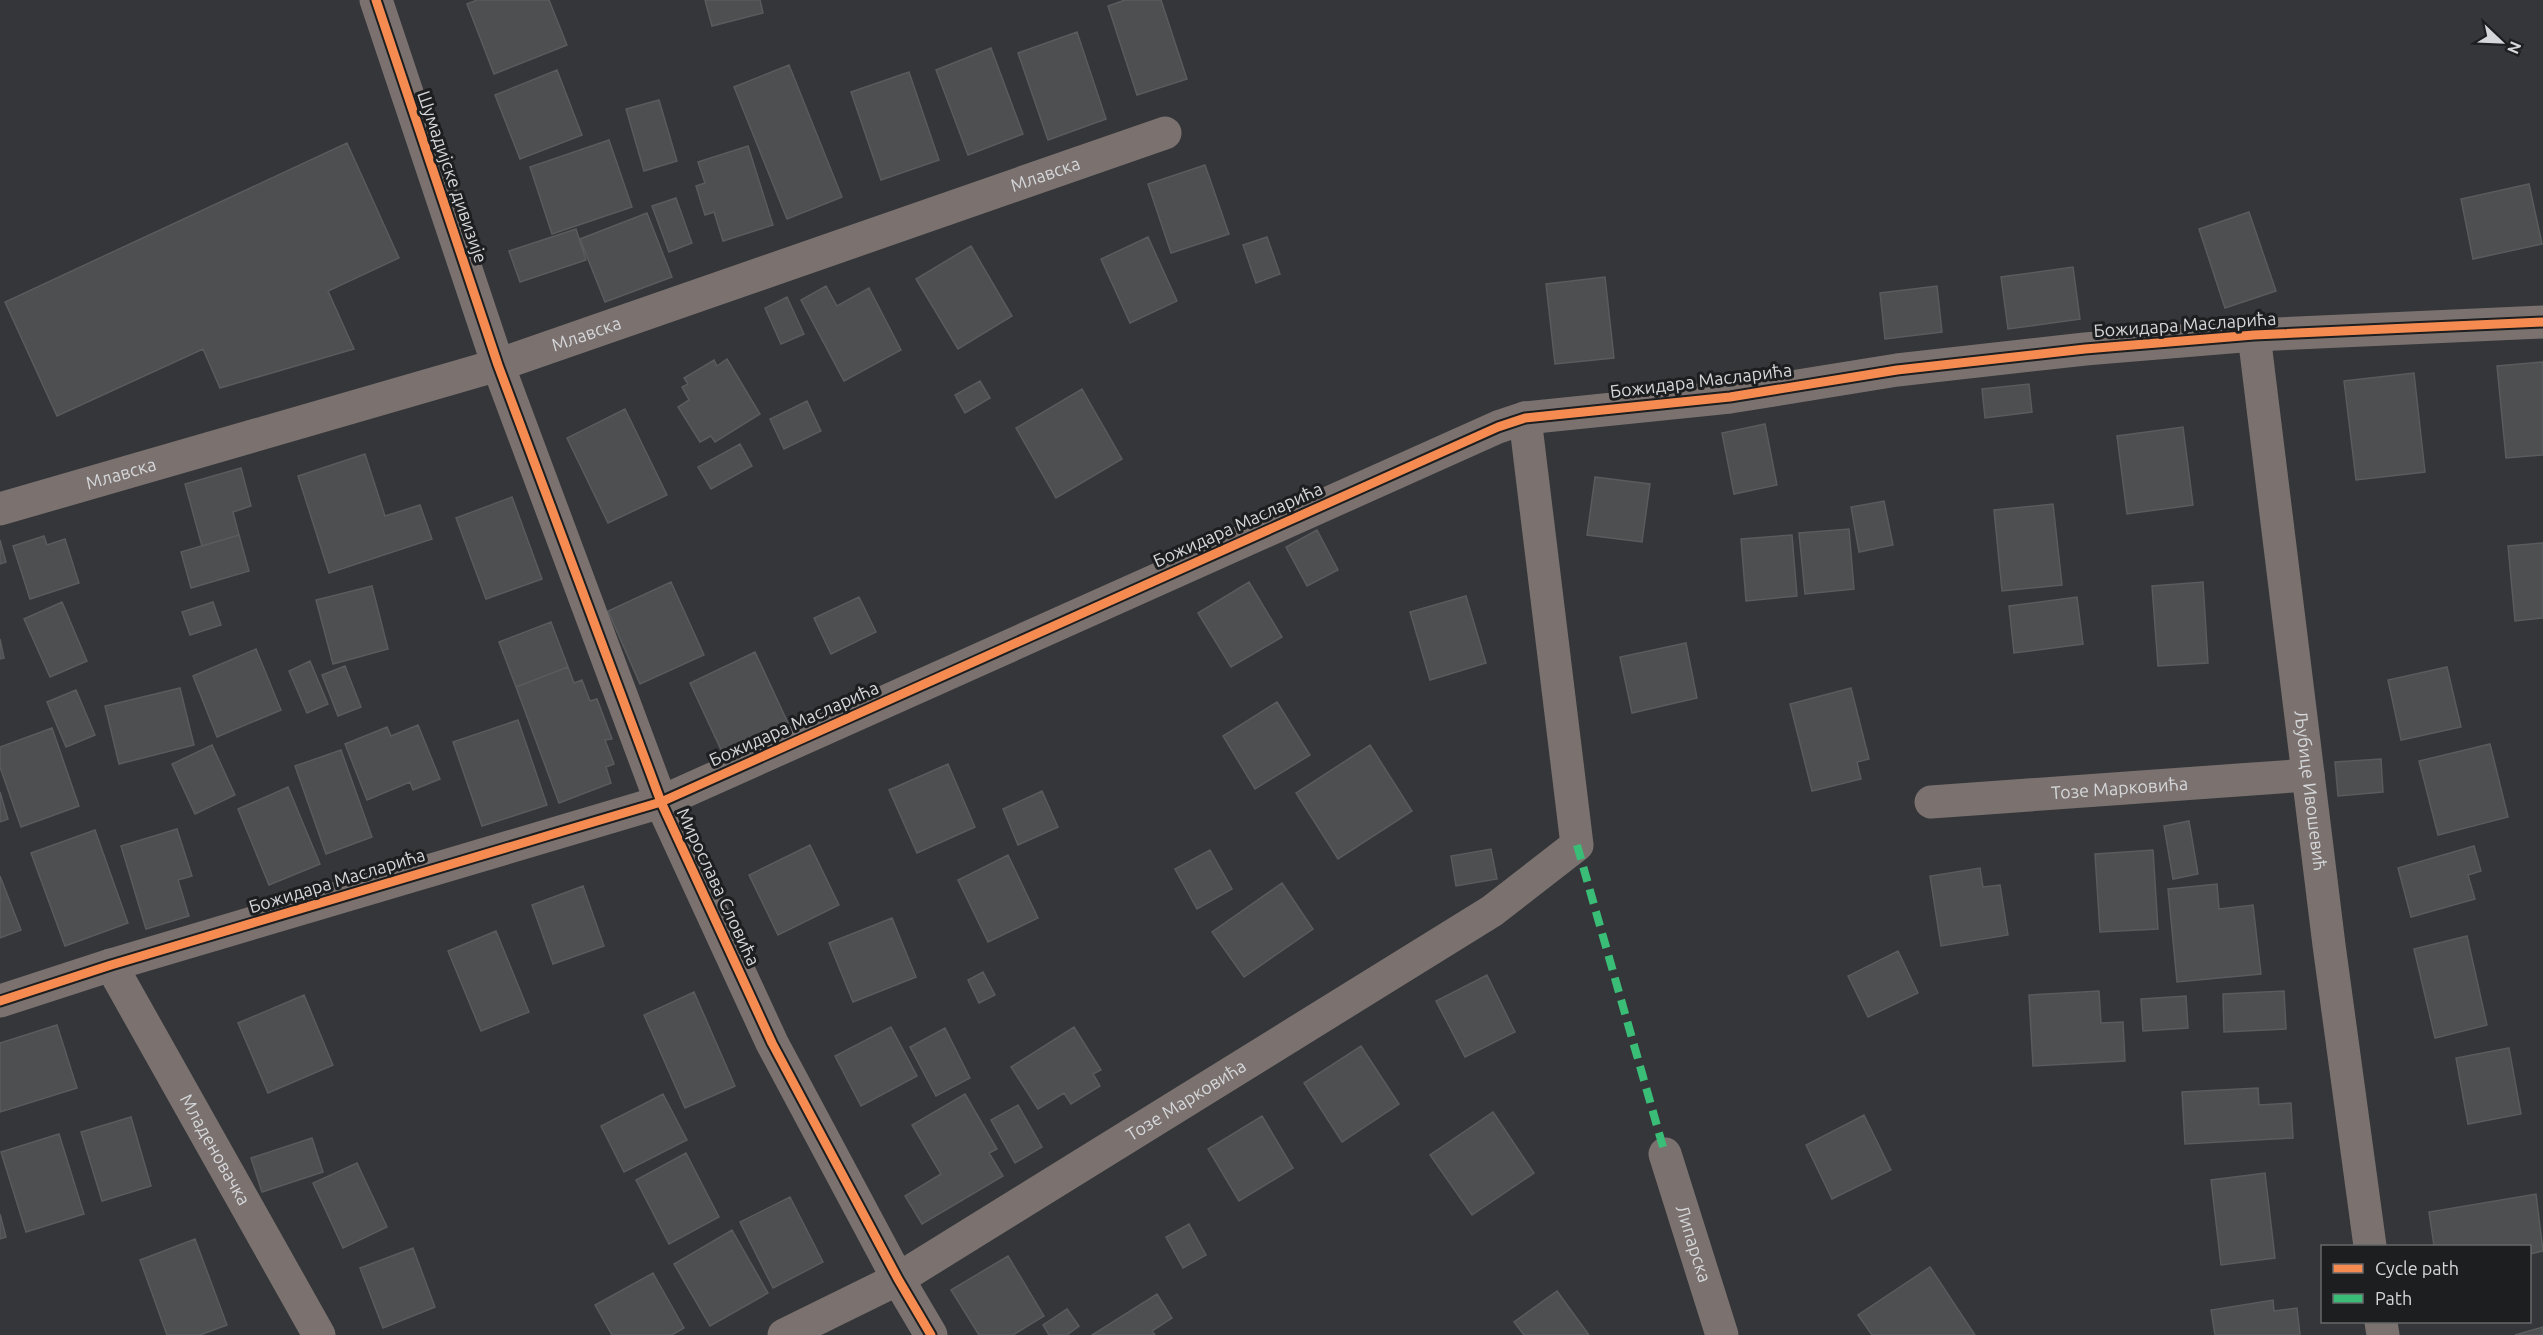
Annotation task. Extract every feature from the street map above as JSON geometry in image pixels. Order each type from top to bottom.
[{"type":"street","name":"Шумадијске дивизије","points":[[375,0],[498,365]]},
{"type":"street","name":"Млавска","points":[[0,509],[498,365],[1165,133]]},
{"type":"street","name":"Божидара Масларића","points":[[0,1001],[111,965],[661,802],[1487,432],[1525,418],[1730,397],[1898,370],[2085,349],[2254,335],[2543,322]]},
{"type":"street","name":"Љубице Ивошевић","points":[[2254,335],[2308,776],[2370,1245]]},
{"type":"street","name":"Мирослава Словића","points":[[498,365],[661,802],[772,1043],[898,1279],[931,1335]]},
{"type":"street","name":"Тозе Марковића","points":[[784,1335],[898,1279],[1492,911],[1577,845],[1525,418]]},
{"type":"street","name":"Тозе Марковића","points":[[1931,802],[2308,776]]},
{"type":"street","name":"Младеновачка","points":[[111,965],[319,1335]]},
{"type":"street","name":"Липарска","points":[[1665,1154],[1722,1335]]},
{"type":"building","points":[[477,0],[549,0],[567,45],[494,74],[467,4]]},
{"type":"building","points":[[705,0],[760,0],[763,13],[712,26]]},
{"type":"building","points":[[1125,0],[1161,0],[1187,79],[1137,95],[1108,6]]},
{"type":"building","points":[[1077,32],[1106,119],[1048,140],[1018,53]]},
{"type":"building","points":[[991,48],[1023,134],[968,155],[936,70]]},
{"type":"building","points":[[789,65],[842,197],[787,219],[734,87]]},
{"type":"building","points":[[557,70],[582,135],[520,159],[495,95]]},
{"type":"building","points":[[909,72],[939,160],[881,180],[851,92]]},
{"type":"building","points":[[659,100],[677,161],[644,171],[626,109]]},
{"type":"building","points":[[609,140],[632,207],[552,234],[530,167]]},
{"type":"building","points":[[347,143],[399,258],[328,291],[354,349],[220,388],[203,349],[57,416],[5,302]]},
{"type":"building","points":[[748,146],[773,225],[723,241],[714,212],[705,215],[696,186],[705,183],[698,162]]},
{"type":"building","points":[[1205,165],[1229,234],[1171,253],[1148,184]]},
{"type":"building","points":[[2529,184],[2542,244],[2473,259],[2461,199]]},
{"type":"building","points":[[676,198],[692,243],[669,252],[652,206]]},
{"type":"building","points":[[2249,212],[2276,291],[2225,308],[2199,229]]},
{"type":"building","points":[[647,213],[672,277],[605,302],[580,239]]},
{"type":"building","points":[[576,229],[586,260],[520,282],[509,251]]},
{"type":"building","points":[[1148,237],[1177,301],[1130,323],[1101,259]]},
{"type":"building","points":[[1267,237],[1280,274],[1256,283],[1243,245]]},
{"type":"building","points":[[971,246],[1012,316],[958,349],[916,279]]},
{"type":"building","points":[[2073,267],[2080,319],[2008,329],[2001,277]]},
{"type":"building","points":[[1605,277],[1614,358],[1555,364],[1546,284]]},
{"type":"building","points":[[826,286],[837,306],[869,288],[901,350],[844,381],[801,300]]},
{"type":"building","points":[[1937,286],[1942,332],[1885,339],[1880,293]]},
{"type":"building","points":[[787,297],[804,334],[781,344],[765,308]]},
{"type":"building","points":[[727,359],[760,414],[715,442],[711,436],[700,442],[678,407],[689,400],[682,387],[688,384],[684,378],[714,360],[717,366]]},
{"type":"building","points":[[2543,362],[2543,455],[2506,458],[2497,366]]},
{"type":"building","points":[[2414,373],[2425,472],[2356,480],[2344,381]]},
{"type":"building","points":[[980,381],[990,398],[965,413],[955,395]]},
{"type":"building","points":[[2029,384],[2032,412],[1985,418],[1982,389]]},
{"type":"building","points":[[1082,389],[1122,459],[1056,498],[1016,428]]},
{"type":"building","points":[[807,401],[821,431],[784,449],[770,419]]},
{"type":"building","points":[[625,409],[667,495],[608,523],[567,438]]},
{"type":"building","points":[[1765,424],[1777,485],[1734,494],[1722,433]]},
{"type":"building","points":[[2183,427],[2193,505],[2127,514],[2117,436]]},
{"type":"building","points":[[740,444],[752,466],[711,489],[698,467]]},
{"type":"building","points":[[365,454],[385,516],[420,505],[432,539],[329,573],[298,476]]},
{"type":"building","points":[[241,468],[251,506],[233,512],[239,535],[202,546],[185,484]]},
{"type":"building","points":[[1595,477],[1650,484],[1642,542],[1587,535]]},
{"type":"building","points":[[512,497],[542,579],[486,599],[456,518]]},
{"type":"building","points":[[1884,501],[1893,545],[1859,552],[1851,507]]},
{"type":"building","points":[[2053,504],[2062,585],[2002,591],[1994,510]]},
{"type":"building","points":[[1849,529],[1854,589],[1805,594],[1799,533]]},
{"type":"building","points":[[1317,530],[1338,570],[1307,586],[1286,547]]},
{"type":"building","points":[[239,535],[249,571],[191,588],[181,552]]},
{"type":"building","points":[[1792,535],[1797,596],[1746,601],[1741,539]]},
{"type":"building","points":[[44,536],[47,545],[65,539],[79,583],[30,599],[13,546]]},
{"type":"building","points":[[0,540],[6,562],[0,564]]},
{"type":"building","points":[[2543,543],[2543,618],[2515,621],[2508,546]]},
{"type":"building","points":[[671,582],[704,655],[640,684],[608,611]]},
{"type":"building","points":[[1249,582],[1282,637],[1231,667],[1198,613]]},
{"type":"building","points":[[2203,582],[2208,663],[2158,666],[2152,586]]},
{"type":"building","points":[[372,586],[388,649],[333,664],[316,600]]},
{"type":"building","points":[[1466,596],[1486,663],[1430,680],[1410,612]]},
{"type":"building","points":[[859,597],[876,632],[831,654],[814,618]]},
{"type":"building","points":[[2077,597],[2083,644],[2014,653],[2009,606]]},
{"type":"building","points":[[62,602],[87,661],[50,677],[24,619]]},
{"type":"building","points":[[213,602],[221,625],[190,635],[182,612]]},
{"type":"building","points":[[551,622],[568,667],[516,687],[499,642]]},
{"type":"building","points":[[0,639],[4,658],[0,659]]},
{"type":"building","points":[[1686,643],[1697,698],[1632,713],[1620,657]]},
{"type":"building","points":[[256,649],[281,710],[217,737],[193,676]]},
{"type":"building","points":[[755,652],[788,723],[723,754],[690,683]]},
{"type":"building","points":[[310,661],[328,704],[307,713],[289,671]]},
{"type":"building","points":[[345,666],[361,707],[338,716],[322,675]]},
{"type":"building","points":[[568,667],[574,683],[582,680],[590,701],[597,699],[612,739],[605,740],[614,764],[606,767],[611,783],[559,803],[516,687]]},
{"type":"building","points":[[2447,667],[2461,727],[2401,740],[2388,680]]},
{"type":"building","points":[[180,688],[194,745],[119,764],[105,706]]},
{"type":"building","points":[[1851,688],[1869,759],[1857,762],[1861,779],[1812,791],[1790,704]]},
{"type":"building","points":[[76,690],[95,735],[66,747],[47,702]]},
{"type":"building","points":[[1277,702],[1310,755],[1255,789],[1223,736]]},
{"type":"building","points":[[518,720],[547,805],[482,826],[453,742]]},
{"type":"building","points":[[418,725],[440,779],[413,790],[410,782],[367,800],[345,744],[387,727],[391,736]]},
{"type":"building","points":[[52,728],[79,806],[21,827],[0,767],[0,747]]},
{"type":"building","points":[[2490,744],[2508,817],[2438,835],[2419,761]]},
{"type":"building","points":[[212,745],[235,795],[195,814],[172,764]]},
{"type":"building","points":[[1370,745],[1412,811],[1338,859],[1296,793]]},
{"type":"building","points":[[341,750],[372,837],[326,854],[295,766]]},
{"type":"building","points":[[2381,759],[2383,792],[2338,796],[2335,762]]},
{"type":"building","points":[[948,764],[975,827],[917,853],[889,790]]},
{"type":"building","points":[[288,787],[320,864],[269,885],[238,809]]},
{"type":"building","points":[[1042,791],[1058,827],[1018,845],[1003,809]]},
{"type":"building","points":[[0,792],[8,819],[0,822]]},
{"type":"building","points":[[2189,821],[2198,874],[2173,879],[2164,826]]},
{"type":"building","points":[[177,829],[192,876],[178,880],[189,916],[146,929],[121,846]]},
{"type":"building","points":[[95,830],[128,923],[65,946],[31,853]]},
{"type":"building","points":[[810,845],[839,905],[778,935],[749,875]]},
{"type":"building","points":[[2474,846],[2481,871],[2468,875],[2475,899],[2411,917],[2398,868]]},
{"type":"building","points":[[1491,849],[1497,879],[1456,886],[1451,856]]},
{"type":"building","points":[[1210,850],[1232,889],[1197,909],[1175,869]]},
{"type":"building","points":[[2153,850],[2158,929],[2100,932],[2095,854]]},
{"type":"building","points":[[1008,855],[1038,918],[988,942],[958,880]]},
{"type":"building","points":[[1980,868],[1983,887],[2000,885],[2008,935],[1941,946],[1930,876]]},
{"type":"building","points":[[0,876],[21,930],[0,938]]},
{"type":"building","points":[[1282,883],[1313,929],[1244,977],[1212,932]]},
{"type":"building","points":[[2217,884],[2219,909],[2253,905],[2261,974],[2177,982],[2168,889]]},
{"type":"building","points":[[583,886],[604,946],[553,964],[532,905]]},
{"type":"building","points":[[892,918],[916,977],[853,1002],[829,943]]},
{"type":"building","points":[[496,931],[529,1012],[481,1031],[448,951]]},
{"type":"building","points":[[2467,936],[2487,1025],[2435,1038],[2414,949]]},
{"type":"building","points":[[1898,951],[1918,993],[1868,1017],[1848,976]]},
{"type":"building","points":[[983,972],[995,995],[979,1003],[968,980]]},
{"type":"building","points":[[1487,975],[1515,1032],[1465,1057],[1436,1001]]},
{"type":"building","points":[[2099,991],[2101,1023],[2123,1022],[2125,1061],[2033,1066],[2029,995]]},
{"type":"building","points":[[2284,991],[2286,1029],[2224,1032],[2223,994]]},
{"type":"building","points":[[694,992],[735,1086],[685,1108],[644,1015]]},
{"type":"building","points":[[304,995],[333,1065],[268,1093],[238,1023]]},
{"type":"building","points":[[2186,996],[2188,1028],[2143,1031],[2141,999]]},
{"type":"building","points":[[57,1025],[77,1088],[0,1112],[0,1043]]},
{"type":"building","points":[[891,1027],[917,1076],[861,1106],[835,1056]]},
{"type":"building","points":[[1074,1027],[1101,1070],[1093,1074],[1100,1086],[1071,1104],[1064,1093],[1038,1109],[1011,1067]]},
{"type":"building","points":[[945,1028],[970,1078],[936,1096],[910,1047]]},
{"type":"building","points":[[1361,1046],[1399,1104],[1342,1142],[1304,1083]]},
{"type":"building","points":[[2509,1048],[2521,1114],[2468,1124],[2456,1058]]},
{"type":"building","points":[[2258,1088],[2259,1105],[2291,1103],[2293,1138],[2185,1144],[2182,1092]]},
{"type":"building","points":[[663,1094],[687,1140],[624,1172],[601,1126]]},
{"type":"building","points":[[965,1094],[997,1149],[989,1153],[1003,1176],[922,1224],[905,1196],[941,1174],[912,1125]]},
{"type":"building","points":[[1018,1105],[1042,1147],[1015,1163],[991,1120]]},
{"type":"building","points":[[1493,1112],[1534,1173],[1472,1215],[1430,1155]]},
{"type":"building","points":[[1864,1115],[1891,1170],[1832,1199],[1806,1145]]},
{"type":"building","points":[[1262,1116],[1293,1168],[1239,1201],[1208,1149]]},
{"type":"building","points":[[131,1117],[151,1186],[102,1201],[81,1132]]},
{"type":"building","points":[[59,1134],[84,1214],[26,1232],[1,1152]]},
{"type":"building","points":[[312,1138],[323,1172],[262,1192],[251,1158]]},
{"type":"building","points":[[686,1153],[719,1217],[669,1244],[636,1180]]},
{"type":"building","points":[[357,1163],[387,1227],[343,1248],[313,1183]]},
{"type":"building","points":[[2265,1173],[2275,1258],[2221,1265],[2211,1180]]},
{"type":"building","points":[[2536,1194],[2543,1251],[2531,1254],[2531,1245],[2434,1245],[2429,1212]]},
{"type":"building","points":[[790,1197],[823,1262],[773,1288],[740,1222]]},
{"type":"building","points":[[0,1214],[6,1237],[0,1239]]},
{"type":"building","points":[[1189,1224],[1206,1255],[1183,1268],[1166,1237]]},
{"type":"building","points":[[732,1230],[768,1293],[710,1326],[674,1264]]},
{"type":"building","points":[[195,1239],[227,1325],[200,1335],[167,1335],[140,1260]]},
{"type":"building","points":[[413,1248],[435,1307],[383,1328],[360,1268]]},
{"type":"building","points":[[1008,1256],[1044,1316],[1013,1335],[979,1335],[951,1290]]},
{"type":"building","points":[[1930,1267],[1975,1335],[1872,1335],[1858,1315]]},
{"type":"building","points":[[653,1273],[684,1328],[672,1335],[612,1335],[595,1305]]},
{"type":"building","points":[[1557,1291],[1589,1335],[1524,1335],[1514,1322]]},
{"type":"building","points":[[1157,1294],[1172,1318],[1152,1331],[1155,1335],[1092,1335]]},
{"type":"building","points":[[2273,1300],[2274,1311],[2297,1308],[2300,1335],[2215,1335],[2211,1310]]},
{"type":"building","points":[[1067,1309],[1079,1326],[1067,1335],[1049,1335],[1043,1325]]},
{"type":"building","points":[[2543,1327],[2543,1335],[2515,1335]]},
{"type":"marked path","points":[[1577,845],[1665,1154]]},
{"type":"cycle path","points":[[376,0],[498,365],[661,802],[772,1043],[898,1279],[931,1335]]},
{"type":"cycle path","points":[[0,1001],[111,965],[661,802],[1498,427],[1525,418],[1730,397],[1897,370],[2085,349],[2254,335],[2543,322]]}]
